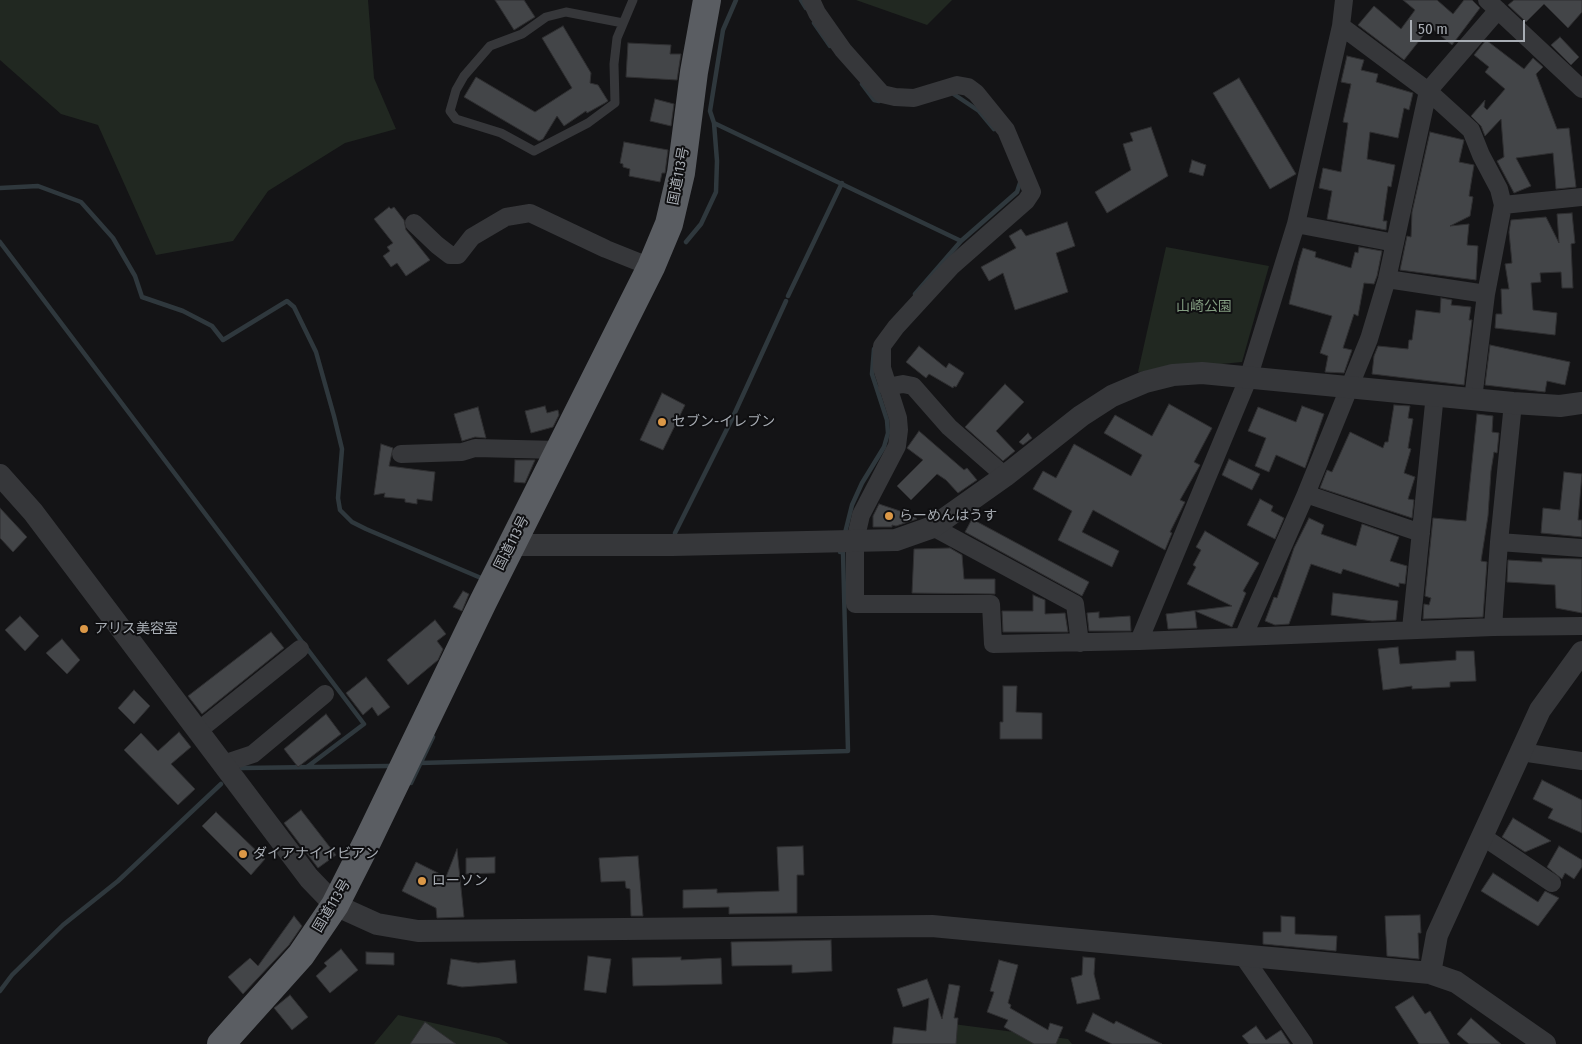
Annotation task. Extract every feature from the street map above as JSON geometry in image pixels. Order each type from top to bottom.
[{"type":"highway","name":"国道113号","points":[[221,1044],[301,954],[335,905],[651,267],[669,224],[681,173],[694,72],[707,0]]},
{"type":"street","points":[[811,0],[817,14],[843,50],[882,94],[914,98],[956,85],[968,87],[976,93],[1006,130],[1013,142],[1032,192],[1026,201],[952,266],[896,327],[882,346],[882,368],[898,418],[897,446],[861,514],[855,541],[855,604],[991,604],[993,644],[1139,641],[1244,635],[1493,627],[1582,626]]},
{"type":"street","points":[[1139,641],[1248,379],[1296,224],[1341,26],[1344,0]]},
{"type":"street","points":[[1244,635],[1352,386],[1369,339],[1387,279],[1428,91],[1492,5],[1582,89]]},
{"type":"street","points":[[1341,26],[1428,91],[1471,130],[1481,155],[1499,189],[1503,205],[1486,294],[1473,398]]},
{"type":"street","points":[[1503,205],[1582,197]]},
{"type":"street","points":[[414,223],[450,255],[458,255],[472,237],[506,217],[530,214],[606,249],[651,267]]},
{"type":"street","points":[[1296,224],[1395,243]]},
{"type":"street","points":[[1387,279],[1486,294]]},
{"type":"street","points":[[512,545],[672,545],[896,540],[933,527],[1005,476],[1081,416],[1112,396],[1128,389],[1173,376],[1202,373],[1248,379],[1352,386],[1560,406],[1582,403]]},
{"type":"street","points":[[888,387],[903,384],[913,386],[950,427],[1005,476]]},
{"type":"street","points":[[1411,630],[1435,394]]},
{"type":"street","points":[[1493,627],[1499,542],[1513,402]]},
{"type":"street","points":[[401,454],[462,452],[476,448],[559,450]]},
{"type":"street","points":[[0,475],[33,512],[309,878],[335,905],[377,924],[418,931],[932,926],[1430,973],[1456,982],[1545,1044]]},
{"type":"street","points":[[1306,494],[1421,533]]},
{"type":"street","points":[[933,527],[1075,604],[1080,643]]},
{"type":"street","points":[[1499,542],[1582,548]]},
{"type":"street","points":[[198,731],[300,649]]},
{"type":"street","points":[[1430,973],[1437,935],[1540,710],[1582,652]]},
{"type":"street","points":[[223,764],[253,754],[325,694]]},
{"type":"street","points":[[1521,752],[1582,761]]},
{"type":"street","points":[[1482,836],[1552,883]]},
{"type":"street","points":[[1243,956],[1301,1043]]},
{"type":"lane","points":[[623,24],[566,12],[546,17],[522,34],[490,46],[464,76],[456,90],[450,111],[456,119],[501,133],[534,151],[588,123],[614,103],[616,46],[633,0]]},
{"type":"green space","points":[[0,0],[368,0],[374,78],[396,129],[345,143],[268,191],[233,241],[156,255],[98,125],[61,114],[0,60]]},
{"type":"green space","points":[[856,0],[952,0],[927,25]]},
{"type":"green space","name":"山崎公園","points":[[1166,247],[1269,266],[1242,362],[1138,372]]},
{"type":"green space","points":[[398,1015],[499,1038],[509,1044],[374,1044]]},
{"type":"green space","points":[[953,1024],[1068,1039],[1072,1044],[913,1044]]},
{"type":"building","points":[[495,0],[524,0],[535,17],[514,30]]},
{"type":"building","points":[[1403,0],[1437,0],[1453,14],[1464,0],[1472,0],[1480,8],[1452,45],[1430,27],[1404,60],[1358,25],[1374,6],[1401,29],[1415,10]]},
{"type":"building","points":[[1514,0],[1582,0],[1582,12],[1568,28],[1544,4],[1526,22],[1508,5]]},
{"type":"building","points":[[563,26],[591,73],[590,83],[598,85],[608,101],[587,113],[586,111],[564,126],[557,116],[543,139],[539,141],[464,97],[476,77],[535,112],[572,88],[542,38]]},
{"type":"building","points":[[1560,37],[1579,57],[1571,65],[1551,45]]},
{"type":"building","points":[[1486,40],[1524,69],[1533,58],[1543,67],[1536,74],[1557,129],[1569,128],[1576,187],[1556,189],[1553,153],[1516,158],[1531,186],[1514,193],[1497,161],[1504,157],[1501,119],[1485,136],[1481,126],[1471,116],[1485,100],[1484,107],[1487,110],[1505,89],[1485,72],[1489,67],[1474,55]]},
{"type":"building","points":[[628,43],[671,45],[670,54],[681,54],[677,80],[626,77]]},
{"type":"building","points":[[1347,56],[1364,60],[1361,70],[1378,74],[1376,82],[1413,93],[1409,110],[1404,108],[1398,138],[1370,132],[1367,159],[1395,165],[1391,187],[1388,186],[1383,221],[1387,221],[1386,230],[1327,219],[1332,191],[1319,188],[1323,168],[1341,172],[1348,123],[1343,122],[1351,84],[1341,82]]},
{"type":"building","points":[[1239,78],[1296,174],[1270,189],[1213,93]]},
{"type":"building","points":[[655,99],[674,104],[671,126],[650,121]]},
{"type":"building","points":[[1151,127],[1168,176],[1107,213],[1095,192],[1131,170],[1123,144],[1133,141],[1130,133]]},
{"type":"building","points":[[1430,132],[1464,140],[1459,162],[1474,165],[1469,196],[1473,197],[1470,216],[1450,226],[1469,224],[1467,245],[1478,246],[1476,280],[1400,270],[1407,236],[1411,237],[1412,212]]},
{"type":"building","points":[[624,142],[668,150],[665,173],[662,173],[660,182],[629,176],[630,169],[623,167],[623,164],[620,163]]},
{"type":"building","points":[[1192,160],[1206,165],[1203,176],[1189,172]]},
{"type":"building","points":[[389,207],[391,209],[394,207],[404,220],[406,230],[430,260],[406,276],[397,263],[391,267],[383,256],[390,251],[387,247],[393,243],[374,219]]},
{"type":"building","points":[[1572,213],[1575,243],[1571,244],[1573,288],[1562,288],[1561,272],[1540,273],[1541,282],[1531,283],[1533,310],[1557,313],[1555,335],[1495,328],[1496,314],[1502,314],[1501,289],[1509,289],[1505,264],[1512,263],[1509,232],[1511,220],[1546,217],[1559,243],[1557,214]]},
{"type":"building","points":[[1067,222],[1075,246],[1056,253],[1068,292],[1015,310],[1003,273],[989,281],[981,267],[1016,248],[1009,236],[1021,229],[1026,236]]},
{"type":"building","points":[[1359,247],[1382,251],[1377,276],[1374,284],[1364,283],[1358,316],[1354,314],[1343,348],[1352,350],[1344,373],[1325,372],[1328,356],[1320,353],[1332,316],[1289,304],[1299,261],[1303,248],[1316,252],[1315,257],[1351,268],[1355,252],[1358,253]]},
{"type":"building","points":[[1441,298],[1452,300],[1451,305],[1471,307],[1469,320],[1472,320],[1464,385],[1372,374],[1374,356],[1378,346],[1408,349],[1409,340],[1412,340],[1416,310],[1440,313]]},
{"type":"building","points":[[1490,345],[1570,362],[1565,385],[1547,381],[1545,392],[1485,385]]},
{"type":"building","points":[[919,346],[946,368],[949,363],[964,373],[956,387],[954,386],[953,388],[929,374],[926,378],[906,362]]},
{"type":"building","points":[[1005,384],[1024,402],[996,431],[1015,451],[1003,461],[965,427]]},
{"type":"building","points":[[662,393],[685,405],[663,450],[640,440]]},
{"type":"building","points":[[1169,404],[1212,428],[1194,462],[1200,465],[1180,500],[1185,502],[1170,532],[1172,533],[1165,550],[1093,510],[1082,532],[1119,551],[1112,567],[1058,540],[1072,511],[1033,489],[1043,471],[1056,478],[1074,444],[1131,476],[1142,455],[1104,433],[1115,415],[1152,436]]},
{"type":"building","points":[[1394,405],[1410,406],[1408,418],[1413,419],[1408,448],[1411,449],[1404,473],[1415,477],[1408,499],[1414,500],[1412,518],[1320,488],[1327,470],[1332,472],[1350,432],[1383,448],[1385,442],[1388,442]]},
{"type":"building","points":[[545,406],[547,413],[558,410],[559,415],[553,427],[531,433],[525,411]]},
{"type":"building","points":[[1302,406],[1324,414],[1305,468],[1276,455],[1269,472],[1255,466],[1266,438],[1248,431],[1258,407],[1296,422]]},
{"type":"building","points":[[478,407],[486,438],[475,437],[462,441],[454,414]]},
{"type":"building","points":[[1477,414],[1493,416],[1492,432],[1499,433],[1497,453],[1494,452],[1491,471],[1488,516],[1481,561],[1487,562],[1483,617],[1423,619],[1424,604],[1429,605],[1431,598],[1425,596],[1433,518],[1466,521]]},
{"type":"building","points":[[919,431],[964,470],[967,468],[977,480],[958,493],[946,480],[937,474],[911,500],[897,486],[923,460],[907,448]]},
{"type":"building","points":[[1028,433],[1032,438],[1023,445],[1019,442]]},
{"type":"building","points":[[381,444],[393,448],[389,466],[435,472],[432,501],[417,499],[417,504],[405,502],[405,499],[384,497],[385,493],[374,495]]},
{"type":"building","points":[[1229,459],[1260,474],[1252,490],[1222,475]]},
{"type":"building","points":[[515,460],[535,460],[525,483],[514,482]]},
{"type":"building","points":[[1564,472],[1582,474],[1578,520],[1582,520],[1582,537],[1541,533],[1543,508],[1560,510]]},
{"type":"building","points":[[1260,499],[1273,506],[1271,511],[1284,518],[1275,539],[1247,525]]},
{"type":"building","points":[[879,504],[912,515],[917,519],[896,526],[892,525],[892,527],[873,527],[873,516]]},
{"type":"building","points":[[0,508],[27,537],[13,552],[0,538]]},
{"type":"building","points":[[1309,518],[1324,525],[1321,534],[1356,546],[1362,524],[1399,537],[1390,561],[1407,566],[1405,584],[1399,583],[1399,587],[1343,569],[1341,574],[1311,564],[1289,624],[1275,625],[1265,621],[1274,597],[1277,598],[1294,548]]},
{"type":"building","points":[[972,519],[1089,582],[1082,596],[965,532]]},
{"type":"building","points":[[1205,531],[1259,563],[1243,591],[1246,593],[1232,627],[1195,611],[1197,628],[1168,629],[1166,614],[1232,606],[1187,584],[1196,567],[1193,565],[1201,550],[1196,547]]},
{"type":"building","points":[[950,548],[962,555],[964,579],[995,579],[995,594],[912,593],[914,549]]},
{"type":"building","points":[[1542,558],[1582,559],[1582,613],[1556,608],[1555,585],[1507,582],[1508,560],[1542,562]]},
{"type":"building","points":[[463,591],[469,594],[462,611],[453,607]]},
{"type":"building","points":[[1333,593],[1398,601],[1396,620],[1372,621],[1331,615]]},
{"type":"building","points":[[1033,595],[1045,600],[1045,614],[1065,613],[1068,632],[1003,632],[1002,611],[1033,611]]},
{"type":"building","points":[[1099,612],[1099,618],[1130,616],[1131,631],[1089,631],[1087,613]]},
{"type":"building","points":[[20,616],[39,636],[25,651],[5,630]]},
{"type":"building","points":[[435,620],[446,634],[437,641],[443,649],[438,660],[408,685],[387,660]]},
{"type":"building","points":[[271,632],[284,648],[202,714],[188,696]]},
{"type":"building","points":[[62,639],[80,660],[67,674],[46,653]]},
{"type":"building","points":[[1398,647],[1400,664],[1456,660],[1456,651],[1474,651],[1476,681],[1450,682],[1450,687],[1412,689],[1412,686],[1383,690],[1378,649]]},
{"type":"building","points":[[366,677],[390,707],[378,716],[372,707],[363,715],[346,693]]},
{"type":"building","points":[[1003,686],[1017,686],[1016,712],[1042,713],[1042,739],[1000,739],[1000,722],[1003,722]]},
{"type":"building","points":[[134,690],[150,706],[134,724],[118,708]]},
{"type":"building","points":[[326,714],[341,734],[298,767],[284,749]]},
{"type":"building","points":[[179,732],[191,747],[171,764],[195,789],[178,805],[124,750],[141,733],[158,751]]},
{"type":"building","points":[[1542,780],[1582,800],[1582,833],[1548,818],[1553,809],[1533,799]]},
{"type":"building","points":[[301,810],[336,855],[318,868],[284,823]]},
{"type":"building","points":[[216,812],[265,859],[251,875],[202,826]]},
{"type":"building","points":[[1513,818],[1551,841],[1525,852],[1502,837]]},
{"type":"building","points":[[803,846],[804,875],[797,875],[797,913],[729,914],[729,907],[683,908],[683,890],[717,889],[717,893],[779,891],[777,847]]},
{"type":"building","points":[[1559,846],[1582,860],[1582,867],[1574,879],[1565,873],[1562,879],[1547,867]]},
{"type":"building","points":[[457,849],[464,917],[437,918],[436,908],[402,891],[416,862],[446,877]]},
{"type":"building","points":[[638,856],[643,916],[631,916],[630,889],[626,888],[625,881],[601,882],[599,858]]},
{"type":"building","points":[[495,857],[495,873],[466,874],[466,858]]},
{"type":"building","points":[[1493,873],[1538,902],[1545,891],[1559,898],[1538,926],[1481,891]]},
{"type":"building","points":[[1420,915],[1421,933],[1418,933],[1419,959],[1387,956],[1385,916]]},
{"type":"building","points":[[294,916],[302,926],[289,945],[243,994],[228,977],[250,958],[258,966]]},
{"type":"building","points":[[1281,916],[1295,917],[1295,934],[1337,936],[1336,951],[1263,944],[1263,932],[1281,932]]},
{"type":"building","points":[[831,940],[832,971],[792,973],[792,965],[732,966],[731,942]]},
{"type":"building","points":[[341,949],[358,970],[330,993],[316,976],[327,966],[324,963]]},
{"type":"building","points":[[366,952],[394,953],[394,965],[366,964]]},
{"type":"building","points":[[588,956],[611,959],[606,993],[584,990]]},
{"type":"building","points":[[681,957],[681,960],[721,958],[722,984],[633,986],[632,958]]},
{"type":"building","points":[[1083,957],[1095,958],[1094,974],[1100,999],[1077,1004],[1071,978],[1082,975]]},
{"type":"building","points":[[451,959],[478,963],[515,960],[517,983],[462,987],[447,984]]},
{"type":"building","points":[[999,960],[1018,965],[1008,1003],[1011,1005],[1010,1008],[1048,1030],[1050,1023],[1063,1027],[1056,1044],[1034,1044],[1004,1027],[1008,1020],[987,1012],[994,992],[990,991]]},
{"type":"building","points":[[927,979],[942,1019],[949,984],[960,986],[954,1018],[958,1018],[956,1044],[892,1044],[894,1027],[926,1031],[929,998],[903,1007],[897,989]]},
{"type":"building","points":[[290,995],[308,1017],[292,1030],[274,1008]]},
{"type":"building","points":[[1413,996],[1425,1014],[1430,1011],[1450,1044],[1419,1044],[1395,1007]]},
{"type":"building","points":[[1093,1013],[1114,1024],[1116,1021],[1162,1044],[1112,1044],[1085,1031]]},
{"type":"building","points":[[1471,1018],[1501,1044],[1469,1044],[1457,1034]]},
{"type":"building","points":[[425,1022],[456,1044],[410,1044]]},
{"type":"building","points":[[1256,1026],[1266,1040],[1281,1030],[1290,1044],[1249,1044],[1242,1036]]},
{"type":"waterway","points":[[686,242],[701,224],[716,192],[717,161],[714,123],[710,111],[723,30],[736,0]]},
{"type":"waterway","points":[[801,0],[806,8]]},
{"type":"waterway","points":[[814,23],[830,46]]},
{"type":"waterway","points":[[862,84],[874,100],[879,101]]},
{"type":"waterway","points":[[952,93],[979,111],[994,129]]},
{"type":"waterway","points":[[714,123],[961,241]]},
{"type":"waterway","points":[[915,294],[961,241],[1017,192],[1021,180]]},
{"type":"waterway","points":[[788,296],[842,183]]},
{"type":"waterway","points":[[0,188],[38,186],[81,202],[113,238],[135,276],[142,297],[183,311],[212,326],[223,340],[287,301],[294,307],[316,352],[334,416],[342,449],[338,498],[340,510],[352,522],[366,529],[481,578]]},
{"type":"waterway","points":[[0,242],[364,724],[307,767]]},
{"type":"waterway","points":[[675,533],[732,419],[786,301]]},
{"type":"waterway","points":[[845,533],[852,505],[862,483],[884,447],[888,433],[887,420],[872,374],[874,349]]},
{"type":"waterway","points":[[420,763],[848,751],[843,552],[840,552]]},
{"type":"waterway","points":[[411,783],[433,737]]},
{"type":"waterway","points":[[242,768],[389,766]]},
{"type":"waterway","points":[[0,991],[12,975],[63,925],[118,881],[221,784]]},
{"type":"place","name":"セブン-イレブン","points":[[662,422]]},
{"type":"place","name":"らーめんはうす","points":[[889,516]]},
{"type":"place","name":"アリス美容室","points":[[84,629]]},
{"type":"place","name":"ダイアナイイビアン","points":[[243,854]]},
{"type":"place","name":"ローソン","points":[[422,881]]}]
